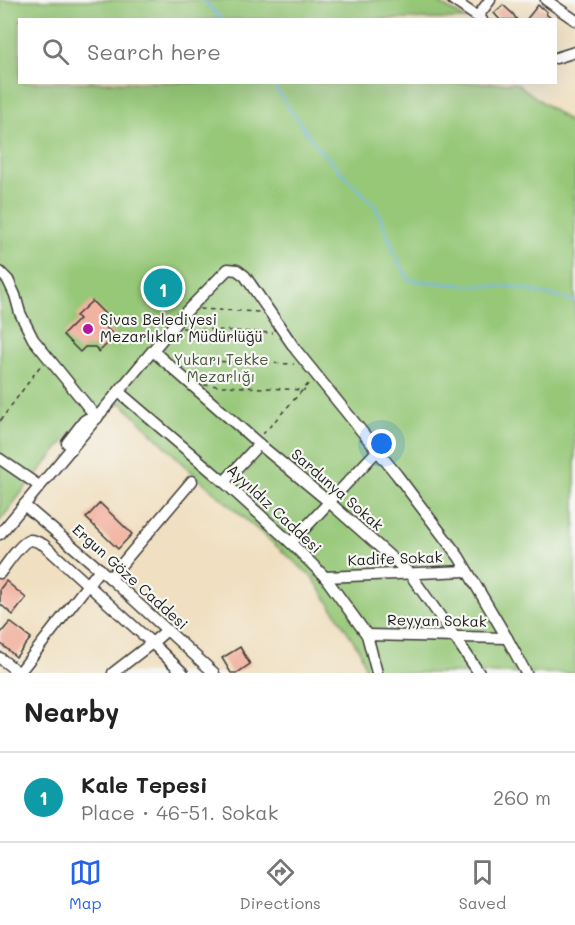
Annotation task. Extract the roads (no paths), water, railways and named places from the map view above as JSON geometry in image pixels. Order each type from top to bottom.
[{"type":"street","points":[[453,0],[480,18],[490,0]]},
{"type":"street","points":[[546,0],[575,20]]},
{"type":"street","points":[[557,57],[575,52]]},
{"type":"street","points":[[0,534],[172,327],[228,269],[233,269],[242,273],[309,367],[459,557],[526,673]]},
{"type":"street","points":[[0,272],[8,280],[20,314],[33,339],[97,418]]},
{"type":"street","name":"Sardunya Sokak","points":[[153,351],[410,574],[479,673]]},
{"type":"street","name":"Ayyıldız Caddesi","points":[[119,392],[291,543],[325,577],[367,635],[377,673]]},
{"type":"street","points":[[0,526],[84,421],[97,418]]},
{"type":"street","points":[[224,483],[258,442]]},
{"type":"street","points":[[291,543],[377,451]]},
{"type":"street","points":[[0,459],[35,483]]},
{"type":"street","points":[[110,578],[192,481]]},
{"type":"street","name":"Ergun Göze Caddesi","points":[[24,505],[100,569],[213,673]]},
{"type":"street","points":[[0,573],[22,545],[30,540],[44,545],[183,673]]},
{"type":"street","points":[[0,658],[19,673],[100,569]]},
{"type":"street","name":"Kadife Sokak","points":[[325,577],[466,571]]},
{"type":"street","points":[[113,673],[166,630]]},
{"type":"street","name":"Reyyan Sokak","points":[[367,635],[507,638]]},
{"type":"waterway","points":[[204,0],[220,18]]},
{"type":"waterway","points":[[272,84],[317,147],[376,207],[409,280],[514,287],[575,301]]},
{"type":"place","name":"Kale Tepesi","points":[[163,288]]},
{"type":"place","name":"Sivas Belediyesi Mezarlıklar Müdürlüğü","points":[[88,329]]},
{"type":"park label","name":"Yukarı Tekke Mezarlığı","points":[[221,368]]}]
